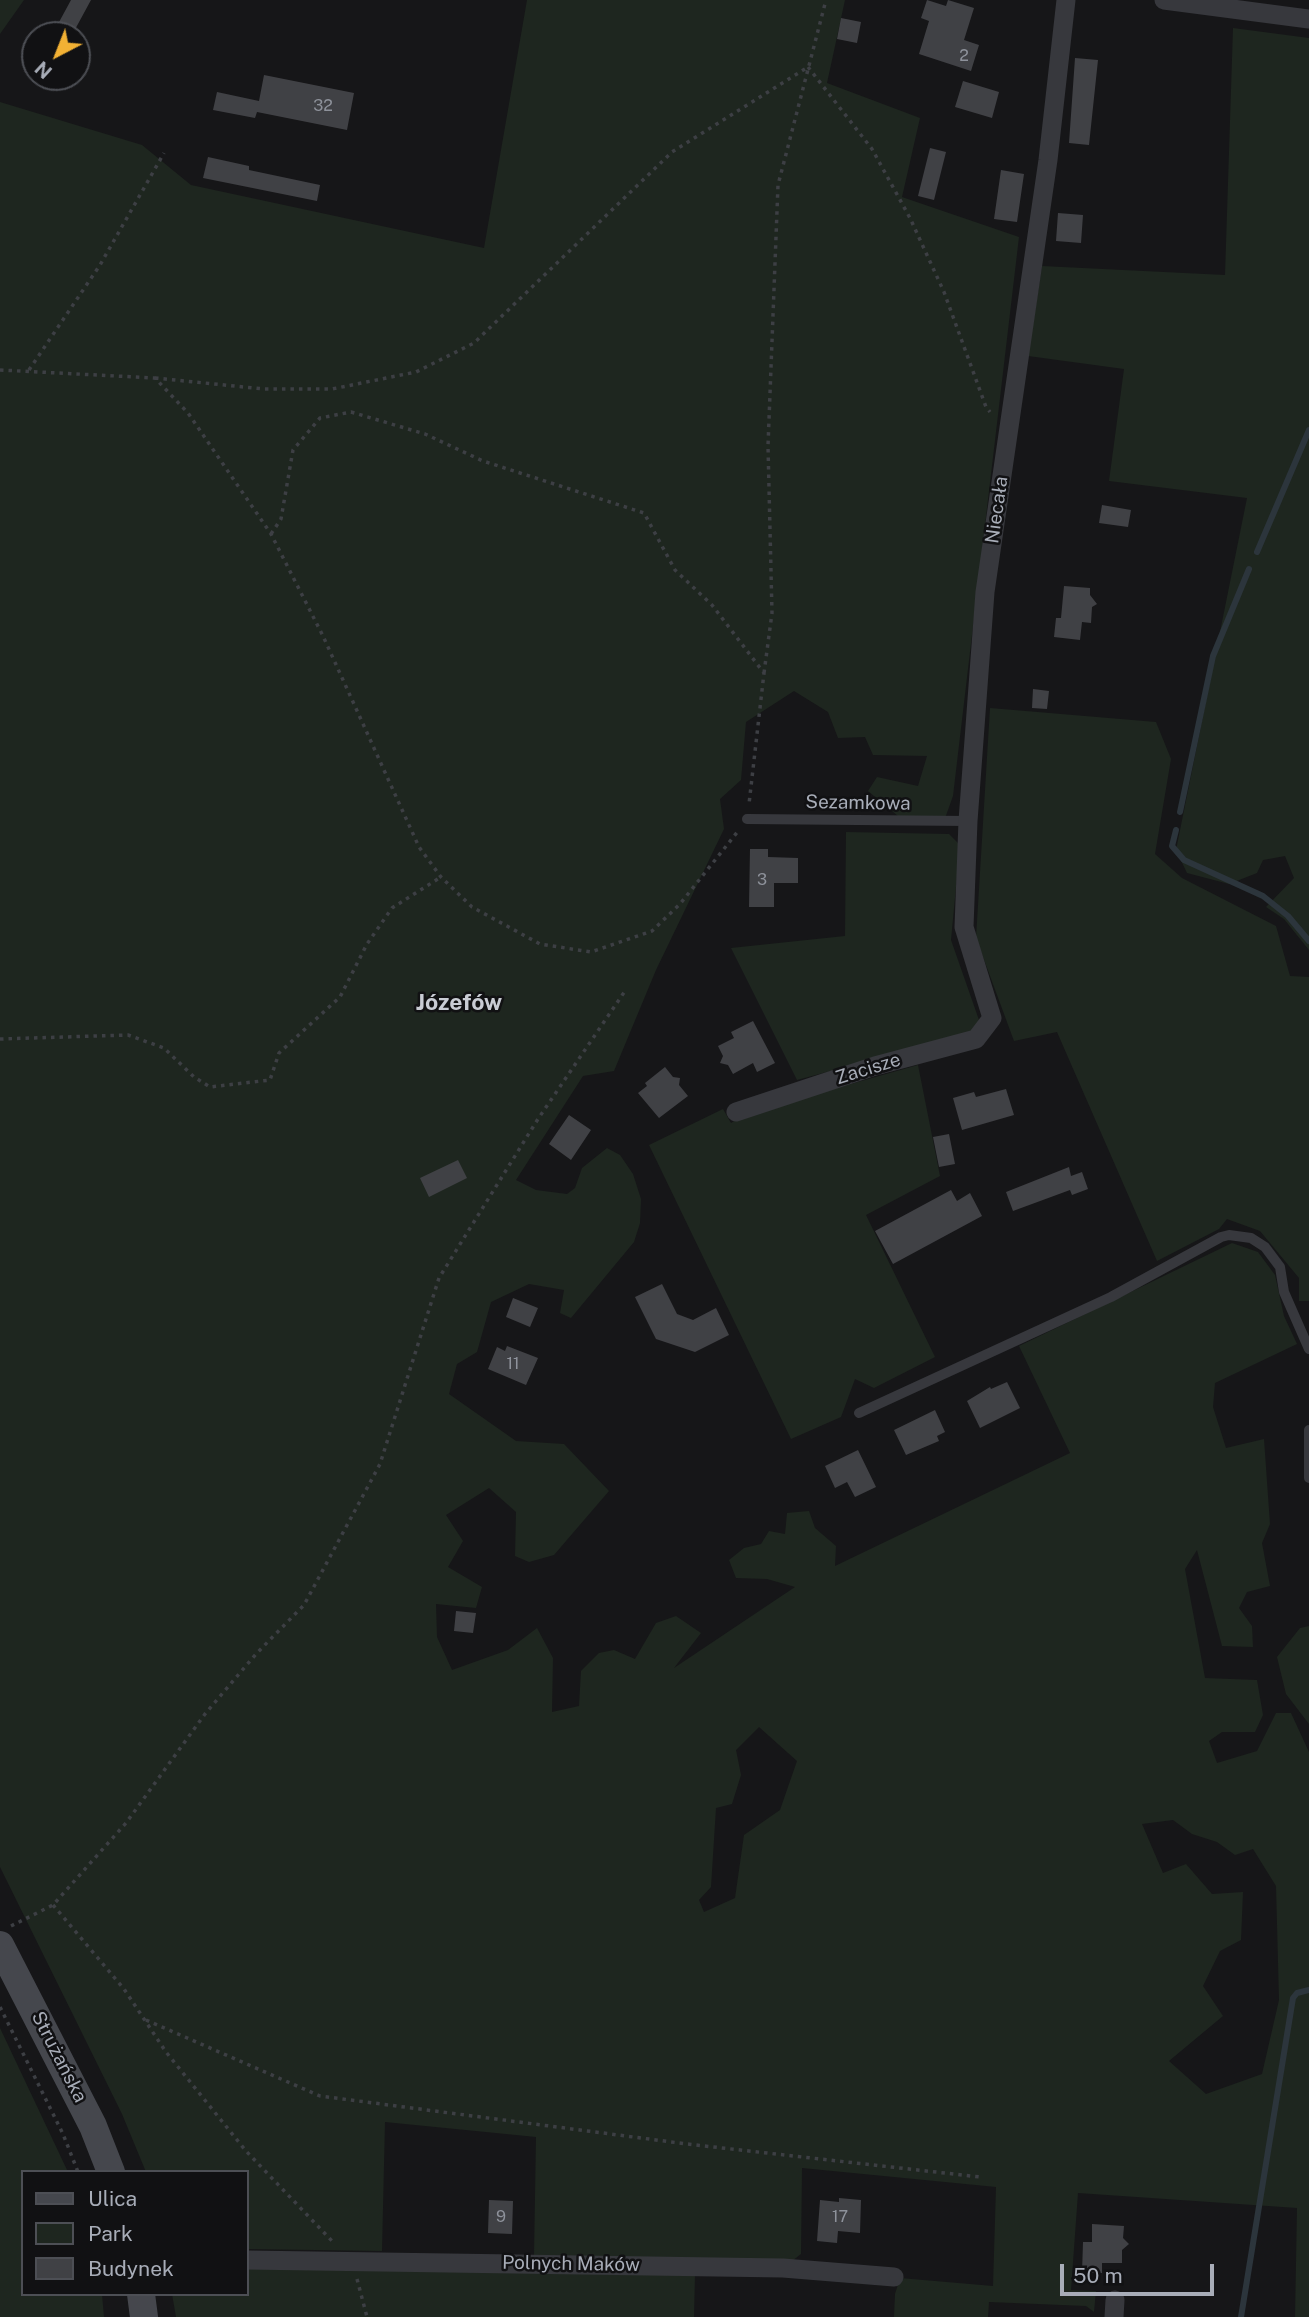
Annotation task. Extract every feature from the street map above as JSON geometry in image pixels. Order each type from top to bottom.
[{"type":"main road","name":"Strużańska","points":[[0,1945],[93,2126],[110,2170]]},
{"type":"main road","points":[[141,2296],[145,2317]]},
{"type":"street","name":"Niecała","points":[[992,1018],[964,927],[968,821],[985,592],[1048,160],[1066,0]]},
{"type":"street","points":[[1164,0],[1309,19]]},
{"type":"street","name":"Zacisze","points":[[736,1112],[874,1066],[976,1039],[992,1018]]},
{"type":"street","name":"Polnych Maków","points":[[248,2260],[783,2268],[894,2277]]},
{"type":"lane","name":"Sezamkowa","points":[[747,819],[968,821]]},
{"type":"lane","points":[[859,1413],[1111,1297],[1221,1237],[1258,1242],[1280,1267],[1284,1292],[1309,1349]]},
{"type":"lane","points":[[1309,1430],[1309,1478]]},
{"type":"path","points":[[155,378],[188,413],[271,534],[323,636],[419,846],[441,877],[472,907],[540,944],[591,952],[652,931],[680,904],[747,819],[772,613],[768,446],[778,185],[826,0]]},
{"type":"path","points":[[0,370],[155,378],[264,389],[332,389],[416,372],[474,343],[672,152],[808,67]]},
{"type":"path","points":[[808,67],[872,149],[910,218],[944,292],[986,407],[1009,428]]},
{"type":"path","points":[[29,370],[100,265],[164,153]]},
{"type":"path","points":[[271,534],[281,519],[292,450],[320,418],[351,412],[425,434],[483,461],[644,513],[675,570],[712,605],[764,673]]},
{"type":"path","points":[[0,1039],[128,1035],[164,1048],[194,1077],[210,1087],[270,1080],[279,1053],[340,997],[367,944],[393,908],[441,877]]},
{"type":"path","points":[[0,1931],[53,1905],[126,1823],[205,1714],[256,1654],[304,1605],[380,1464],[439,1278],[538,1119],[625,991]]},
{"type":"path","points":[[53,1905],[124,1989],[166,2052],[246,2151],[352,2260],[367,2317]]},
{"type":"path","points":[[0,2007],[63,2134],[77,2170]]},
{"type":"path","points":[[146,2020],[320,2096],[674,2143],[980,2177]]},
{"type":"green space","points":[[0,0],[24,0],[0,34]]},
{"type":"green space","points":[[527,0],[845,0],[827,83],[920,118],[902,197],[1019,237],[953,796],[943,824],[904,821],[868,791],[877,777],[918,786],[927,756],[873,755],[865,737],[838,738],[828,712],[794,691],[746,722],[741,780],[720,799],[724,829],[656,970],[614,1071],[583,1076],[516,1180],[536,1190],[567,1194],[575,1188],[582,1168],[607,1148],[620,1155],[633,1174],[641,1199],[640,1223],[634,1242],[571,1318],[560,1313],[564,1290],[529,1284],[491,1302],[477,1352],[457,1364],[449,1394],[516,1441],[564,1444],[609,1491],[554,1555],[529,1562],[515,1556],[516,1512],[489,1488],[446,1515],[463,1541],[448,1567],[482,1587],[476,1608],[436,1604],[437,1637],[452,1670],[508,1650],[537,1628],[553,1658],[552,1712],[579,1706],[581,1671],[599,1653],[614,1650],[635,1659],[656,1623],[676,1616],[701,1633],[674,1668],[795,1587],[767,1579],[736,1578],[729,1560],[744,1548],[761,1544],[769,1531],[785,1534],[787,1513],[809,1511],[815,1528],[836,1546],[835,1566],[1070,1453],[1019,1346],[1232,1243],[1258,1252],[1275,1275],[1284,1316],[1297,1344],[1215,1383],[1213,1407],[1226,1448],[1264,1439],[1270,1524],[1262,1543],[1270,1586],[1247,1592],[1239,1608],[1252,1626],[1253,1647],[1222,1646],[1197,1550],[1185,1569],[1205,1678],[1257,1680],[1263,1715],[1255,1732],[1222,1732],[1209,1741],[1217,1763],[1257,1751],[1276,1713],[1291,1713],[1309,1752],[1309,2317],[1295,2317],[1297,2208],[1078,2193],[1071,2290],[1096,2291],[1094,2312],[1086,2306],[989,2302],[988,2317],[894,2317],[895,2294],[900,2278],[993,2286],[996,2187],[802,2168],[801,2254],[792,2261],[534,2255],[536,2137],[385,2122],[382,2251],[248,2249],[248,2170],[145,2170],[122,2114],[0,1867],[0,102],[142,145],[191,185],[484,248]],"holes":[[[759,1727],[797,1761],[780,1810],[744,1835],[735,1898],[704,1912],[699,1900],[711,1887],[716,1808],[732,1804],[741,1775],[736,1750]],[[1173,1820],[1192,1834],[1217,1842],[1235,1855],[1253,1849],[1276,1886],[1279,2000],[1262,2074],[1206,2094],[1169,2061],[1223,2016],[1203,1986],[1220,1951],[1241,1940],[1243,1892],[1212,1894],[1186,1864],[1163,1873],[1142,1824]]]},
{"type":"green space","points":[[1233,28],[1309,38],[1309,950],[1284,919],[1266,907],[1294,878],[1285,856],[1263,860],[1257,873],[1229,884],[1187,873],[1176,850],[1247,498],[1109,481],[1124,369],[1028,356],[1042,266],[1225,275]]},
{"type":"green space","points":[[990,708],[1156,722],[1171,759],[1155,854],[1182,878],[1276,926],[1290,976],[1309,977],[1309,1301],[1299,1301],[1299,1278],[1260,1231],[1227,1219],[1219,1229],[1157,1261],[1057,1032],[1014,1041],[976,938]]},
{"type":"green space","points":[[846,832],[949,834],[960,845],[951,940],[979,1020],[972,1033],[797,1080],[731,948],[845,936]]},
{"type":"green space","points":[[918,1065],[940,1176],[866,1215],[935,1357],[874,1388],[855,1379],[841,1417],[791,1439],[649,1145],[723,1109],[731,1123],[748,1113]]},
{"type":"green space","points":[[1309,1626],[1309,1724],[1286,1694],[1277,1657],[1300,1628]]},
{"type":"green space","points":[[0,2028],[67,2170],[21,2170],[21,2296],[102,2296],[104,2317],[0,2317]]},
{"type":"green space","points":[[248,2267],[695,2275],[694,2317],[176,2317],[172,2296],[248,2296]]},
{"type":"building","points":[[71,0],[91,0],[80,21],[60,21]]},
{"type":"building","points":[[927,0],[946,6],[948,0],[974,8],[964,40],[979,45],[971,71],[919,54],[929,21],[921,18]]},
{"type":"building","points":[[841,18],[861,22],[857,43],[837,39]]},
{"type":"building","points":[[1075,58],[1098,60],[1089,145],[1069,143]]},
{"type":"building","points":[[264,75],[354,93],[347,130],[257,112],[255,118],[213,110],[217,92],[259,101]]},
{"type":"building","points":[[963,81],[999,92],[992,118],[955,107]]},
{"type":"building","points":[[930,148],[946,152],[934,200],[918,196]]},
{"type":"building","points":[[208,157],[249,166],[249,170],[320,185],[317,201],[203,178]]},
{"type":"building","points":[[1001,170],[1024,174],[1017,222],[994,219]]},
{"type":"building","points":[[1058,213],[1083,215],[1081,243],[1056,241]]},
{"type":"building","points":[[1102,505],[1131,510],[1128,527],[1099,523]]},
{"type":"building","points":[[1064,586],[1090,588],[1090,595],[1097,604],[1092,607],[1091,623],[1082,622],[1080,640],[1054,637],[1056,618],[1061,618]]},
{"type":"building","points":[[1033,689],[1049,691],[1047,709],[1032,708]]},
{"type":"building","points":[[750,849],[768,849],[768,857],[798,858],[798,883],[774,883],[774,907],[749,907]]},
{"type":"building","points":[[753,1021],[775,1063],[757,1072],[753,1063],[733,1074],[728,1065],[720,1063],[723,1056],[718,1046],[734,1038],[731,1032]]},
{"type":"building","points":[[665,1067],[673,1077],[680,1078],[679,1085],[688,1096],[659,1118],[638,1093],[647,1086],[645,1083]]},
{"type":"building","points":[[1006,1089],[1014,1115],[962,1130],[953,1098],[974,1092],[976,1097]]},
{"type":"building","points":[[569,1115],[591,1130],[571,1160],[549,1144]]},
{"type":"building","points":[[949,1134],[955,1164],[939,1167],[933,1137]]},
{"type":"building","points":[[458,1160],[467,1178],[429,1197],[420,1178]]},
{"type":"building","points":[[1069,1167],[1071,1176],[1082,1172],[1088,1189],[1072,1195],[1070,1190],[1013,1211],[1006,1192]]},
{"type":"building","points":[[951,1190],[957,1201],[970,1193],[982,1216],[893,1264],[875,1231]]},
{"type":"building","points":[[662,1284],[677,1314],[693,1320],[716,1308],[729,1335],[695,1352],[656,1339],[635,1297]]},
{"type":"building","points":[[513,1298],[538,1308],[530,1327],[506,1317]]},
{"type":"building","points":[[507,1346],[538,1358],[526,1385],[488,1369],[497,1347],[505,1351]]},
{"type":"building","points":[[1007,1382],[1020,1408],[980,1428],[967,1401],[990,1387],[991,1389]]},
{"type":"building","points":[[935,1410],[945,1432],[937,1436],[939,1441],[906,1455],[894,1430]]},
{"type":"building","points":[[858,1450],[876,1487],[855,1497],[847,1482],[835,1488],[825,1466]]},
{"type":"building","points":[[456,1611],[476,1613],[473,1633],[454,1631]]},
{"type":"building","points":[[839,2198],[861,2200],[860,2233],[838,2231],[837,2243],[817,2241],[820,2200],[839,2202]]},
{"type":"building","points":[[489,2200],[513,2201],[512,2234],[488,2233]]},
{"type":"building","points":[[1092,2224],[1124,2226],[1123,2238],[1129,2244],[1122,2250],[1122,2263],[1102,2263],[1102,2273],[1082,2273],[1083,2242],[1092,2242]]},
{"type":"waterway","points":[[1257,552],[1309,430]]},
{"type":"waterway","points":[[1180,812],[1213,656],[1249,569]]},
{"type":"waterway","points":[[1176,830],[1172,846],[1184,860],[1263,896],[1288,916],[1309,941]]},
{"type":"waterway","points":[[1241,2317],[1293,1998],[1297,1993],[1309,1990]]},
{"type":"district","name":"Józefów","points":[[459,1003]]}]
